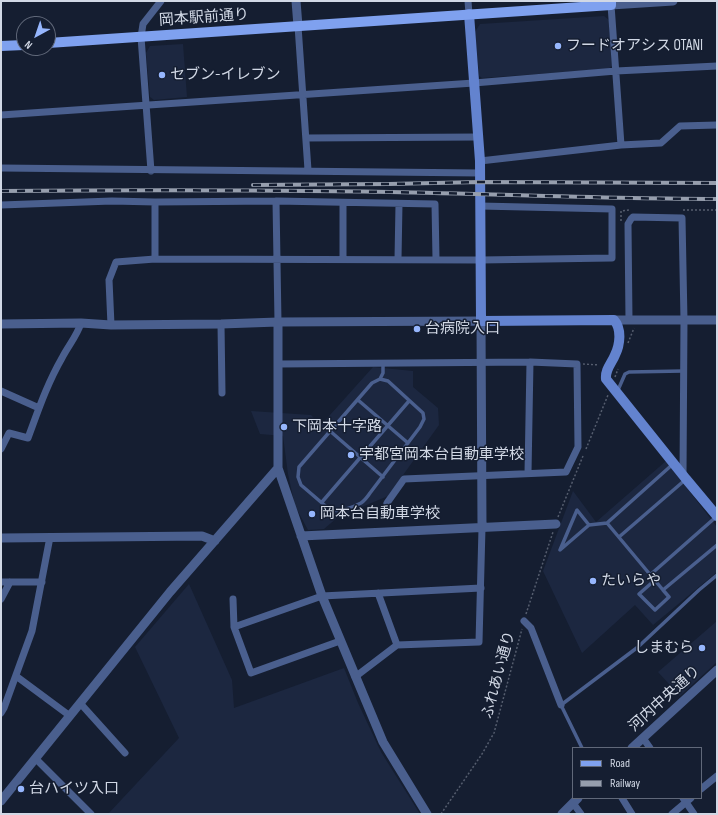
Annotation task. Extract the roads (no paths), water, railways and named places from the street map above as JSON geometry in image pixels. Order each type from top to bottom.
[{"type":"main road","name":"岡本駅前通り","points":[[56,42],[611,3]]},
{"type":"main road","points":[[469,14],[480,161],[481,321],[614,320],[618,330],[618,344],[615,356],[608,367],[606,379],[673,464],[717,516]]},
{"type":"main road","points":[[1,46],[16,45]]},
{"type":"street","points":[[151,171],[141,37],[143,24],[161,1]]},
{"type":"street","points":[[296,1],[308,170]]},
{"type":"street","points":[[468,1],[469,14]]},
{"type":"street","name":"岡本駅前通り","points":[[611,3],[673,1]]},
{"type":"street","points":[[611,3],[621,145]]},
{"type":"street","points":[[1,115],[717,66]]},
{"type":"street","points":[[480,161],[621,145],[661,143],[680,126],[717,125]]},
{"type":"street","points":[[306,138],[478,137]]},
{"type":"street","points":[[1,168],[151,171],[308,170],[480,173]]},
{"type":"street","points":[[1,205],[112,200],[155,202],[276,201],[435,204],[436,259]]},
{"type":"street","points":[[276,201],[279,364],[278,468],[322,596],[383,742],[427,814]]},
{"type":"street","points":[[155,202],[155,260]]},
{"type":"street","points":[[343,203],[344,259]]},
{"type":"street","points":[[398,259],[399,204]]},
{"type":"street","points":[[111,325],[108,280],[116,262],[155,260],[481,260],[612,258],[612,209],[480,206]]},
{"type":"street","points":[[629,320],[628,224],[634,217],[682,218],[684,320],[684,477]]},
{"type":"street","points":[[614,320],[717,320]]},
{"type":"street","points":[[1,324],[81,323],[111,325],[481,321],[482,528],[479,642],[397,645],[355,676]]},
{"type":"street","points":[[1,449],[9,433],[28,438],[44,395],[62,358],[78,332],[81,323]]},
{"type":"street","points":[[221,324],[222,393]]},
{"type":"street","points":[[279,364],[530,362],[577,364],[578,447],[566,472],[404,479],[388,503]]},
{"type":"street","points":[[528,473],[530,362]]},
{"type":"street","points":[[1,391],[39,408]]},
{"type":"street","points":[[1,802],[170,592],[278,468]]},
{"type":"street","points":[[301,536],[482,528],[554,528]]},
{"type":"street","points":[[1,538],[202,536],[215,541]]},
{"type":"street","points":[[1,713],[32,631],[50,537]]},
{"type":"street","points":[[1,582],[42,582]]},
{"type":"street","points":[[1,599],[10,582]]},
{"type":"street","points":[[234,627],[322,596],[481,588]]},
{"type":"street","points":[[378,594],[397,645]]},
{"type":"street","points":[[233,599],[234,627],[251,673],[340,641]]},
{"type":"street","points":[[524,620],[531,628],[560,704]]},
{"type":"street","name":"河内中央通り","points":[[633,747],[716,673]]},
{"type":"street","points":[[16,676],[70,716]]},
{"type":"street","points":[[80,704],[125,753]]},
{"type":"street","points":[[643,738],[649,747]]},
{"type":"street","points":[[36,759],[91,814]]},
{"type":"street","points":[[702,789],[717,776]]},
{"type":"street","points":[[623,799],[632,814]]},
{"type":"street","points":[[672,814],[686,799],[694,814]]},
{"type":"street","points":[[562,814],[575,800],[581,814]]},
{"type":"lane","points":[[380,379],[388,381],[423,413],[424,419],[420,427],[383,477],[362,502],[340,511],[334,511],[301,485],[298,477],[299,467],[372,383],[380,379],[383,374],[383,364]]},
{"type":"lane","points":[[616,393],[625,374],[629,372],[683,371]]},
{"type":"lane","points":[[358,400],[408,443]]},
{"type":"lane","points":[[322,502],[409,401]]},
{"type":"lane","points":[[330,431],[383,477]]},
{"type":"lane","points":[[589,525],[577,510],[560,550],[589,525],[607,523],[673,464]]},
{"type":"lane","points":[[619,537],[684,477]]},
{"type":"lane","points":[[650,575],[717,516]]},
{"type":"lane","points":[[607,523],[650,575],[655,580],[669,597],[654,610],[639,594],[655,580]]},
{"type":"lane","points":[[663,590],[717,545]]},
{"type":"lane","points":[[582,747],[560,704],[638,647],[717,575]]},
{"type":"railway","points":[[253,185],[480,182],[717,183]]},
{"type":"railway","points":[[1,191],[341,191],[717,199]]},
{"type":"place","name":"フードオアシス OTANI","points":[[558,46]]},
{"type":"place","name":"セブン-イレブン","points":[[162,75]]},
{"type":"place","name":"台病院入口","points":[[417,329]]},
{"type":"place","name":"下岡本十字路","points":[[284,427]]},
{"type":"place","name":"宇都宮岡本台自動車学校","points":[[351,455]]},
{"type":"place","name":"岡本台自動車学校","points":[[312,514]]},
{"type":"place","name":"たいらや","points":[[593,581]]},
{"type":"place","name":"しまむら","points":[[702,648]]},
{"type":"place","name":"台ハイツ入口","points":[[21,789]]}]
